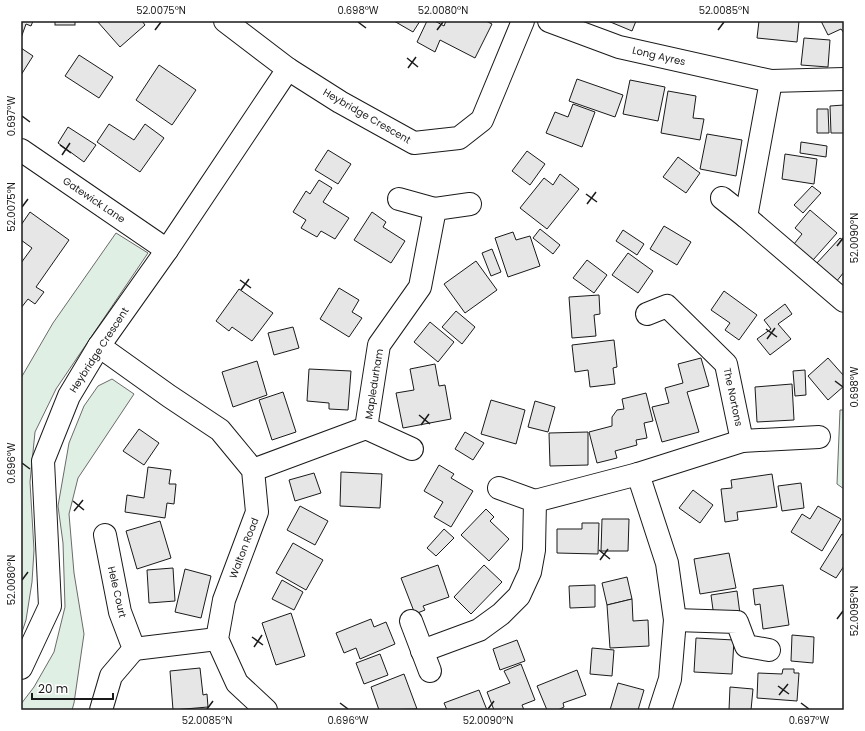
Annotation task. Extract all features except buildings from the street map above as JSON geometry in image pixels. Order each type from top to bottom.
[{"type":"street","name":"Heybridge Crescent","points":[[225,21],[288,69],[340,102],[414,143],[459,138],[482,120],[523,21]]},
{"type":"street","name":"Long Ayres","points":[[550,21],[619,47],[771,81],[844,79]]},
{"type":"street","name":"Heybridge Crescent","points":[[21,668],[50,606],[43,461],[68,396],[99,346],[167,250],[288,69]]},
{"type":"street","points":[[746,217],[771,81]]},
{"type":"street","name":"Gatewick Lane","points":[[21,150],[167,250]]},
{"type":"street","points":[[722,198],[844,301]]},
{"type":"street","points":[[399,199],[435,209],[470,204]]},
{"type":"street","name":"Mapledurham","points":[[366,428],[380,345],[420,286],[435,209]]},
{"type":"street","name":"The Nortons","points":[[647,314],[667,306],[726,364],[742,441]]},
{"type":"street","points":[[99,346],[220,430],[253,470]]},
{"type":"street","name":"Mapledurham","points":[[253,470],[366,428],[412,449]]},
{"type":"street","points":[[499,488],[535,501],[638,474],[742,441],[819,437]]},
{"type":"street","name":"Walton Road","points":[[217,639],[224,600],[257,512],[253,470]]},
{"type":"street","points":[[638,474],[667,563],[675,620],[670,679],[660,710]]},
{"type":"street","points":[[422,651],[479,630],[502,614],[519,596],[530,572],[534,550],[535,501]]},
{"type":"street","name":"Hele Court","points":[[105,535],[120,612],[134,649]]},
{"type":"street","points":[[675,620],[737,622],[746,646],[769,650]]},
{"type":"street","points":[[411,621],[430,671]]},
{"type":"street","points":[[101,710],[111,676],[134,649],[217,639],[237,683],[266,710]]},
{"type":"green space","points":[[116,233],[148,253],[56,389],[35,432],[30,482],[34,550],[32,582],[26,620],[21,635],[21,378],[53,323]]},
{"type":"green space","points":[[112,379],[134,394],[78,478],[69,514],[74,573],[84,634],[74,703],[72,710],[21,710],[21,704],[34,687],[54,652],[65,607],[63,543],[58,506],[69,443],[84,406],[98,386]]},
{"type":"green space","points":[[840,410],[844,410],[844,489],[837,484]]}]
